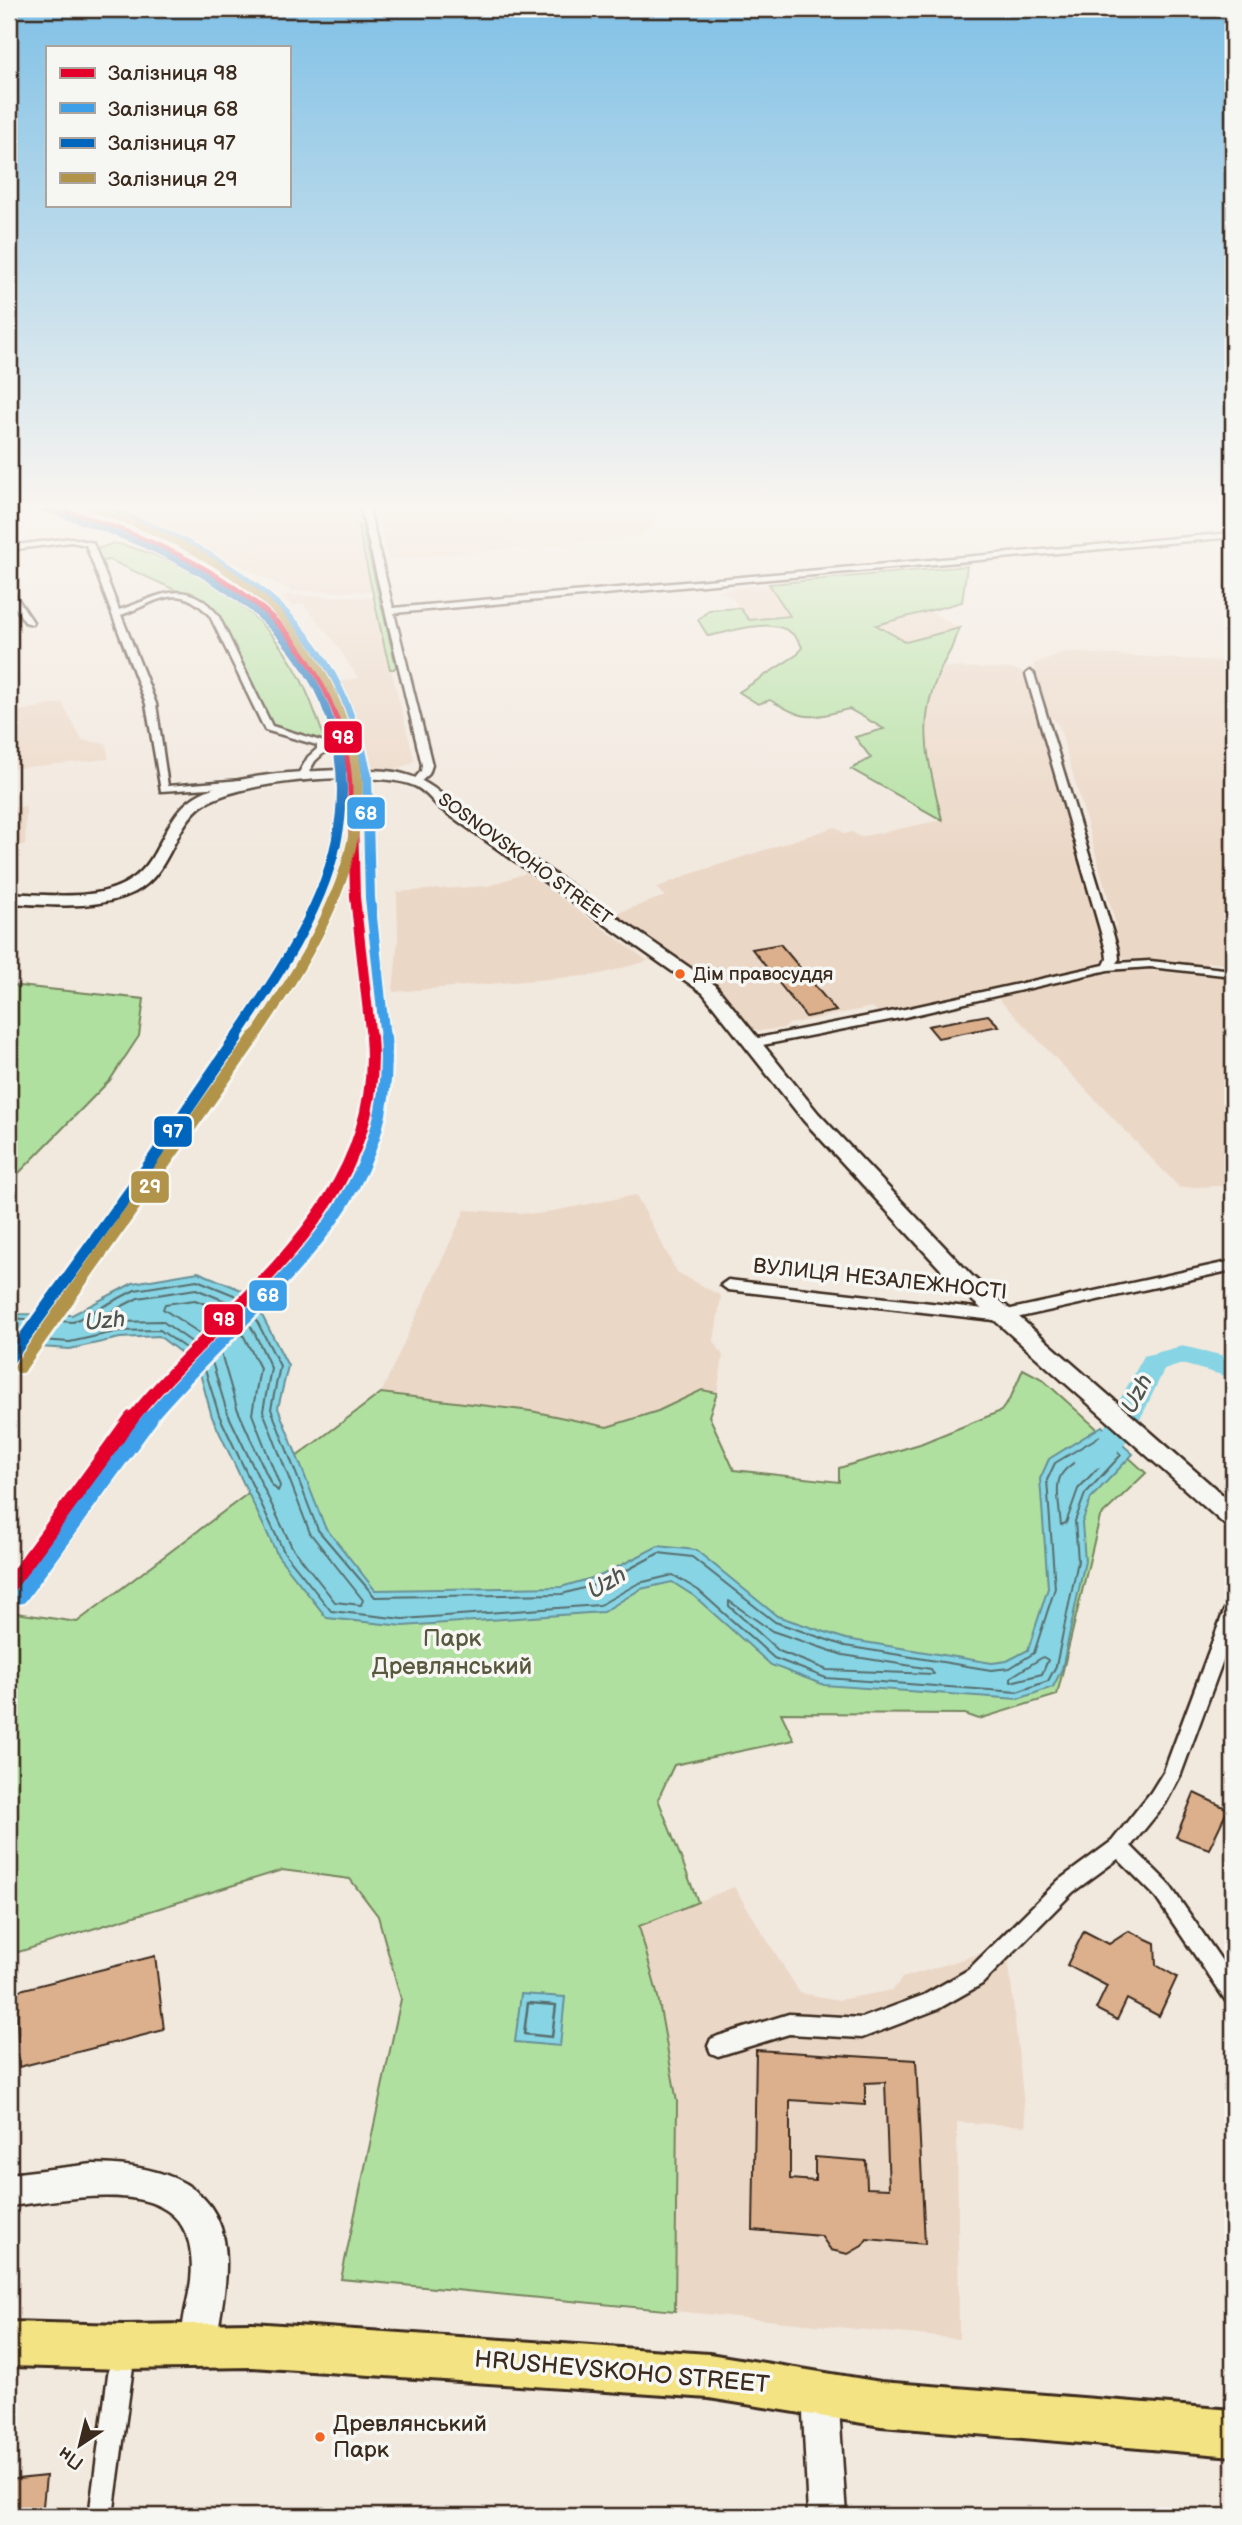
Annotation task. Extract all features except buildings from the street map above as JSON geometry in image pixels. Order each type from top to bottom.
[{"type":"highway","name":"HRUSHEVSKOHO STREET","points":[[9,2344],[333,2349],[695,2375],[881,2403],[1233,2433]]},
{"type":"street","points":[[121,623],[152,705],[164,789],[344,776],[400,777],[417,782]]},
{"type":"street","points":[[218,623],[267,727],[322,744],[322,750],[311,759],[301,778]]},
{"type":"street","name":"SOSNOVSKOHO STREET","points":[[392,623],[427,765],[426,772],[417,782],[446,806],[709,989],[778,1078],[871,1184],[1002,1316],[1233,1518]]},
{"type":"street","points":[[1030,674],[1112,950],[1113,959],[1108,967]]},
{"type":"street","points":[[192,806],[213,792],[247,783]]},
{"type":"street","points":[[9,898],[94,898],[131,887],[151,870],[192,806],[200,792],[189,787]]},
{"type":"street","points":[[753,1043],[905,1013],[1108,967],[1150,964],[1233,973]]},
{"type":"street","name":"ВУЛИЦЯ НЕЗАЛЕЖНОСТІ","points":[[728,1285],[1002,1316],[1233,1265]]},
{"type":"street","points":[[718,2046],[789,2024],[862,2028],[931,2002],[975,1977],[1066,1886],[1119,1847],[1158,1798],[1172,1774],[1233,1611]]},
{"type":"street","points":[[1119,1847],[1161,1889],[1233,1994]]},
{"type":"street","points":[[9,2190],[130,2181],[162,2187],[181,2197],[195,2214],[207,2236],[209,2261],[198,2346]]},
{"type":"street","points":[[101,2516],[124,2347]]},
{"type":"street","points":[[820,2392],[827,2516]]},
{"type":"shaded area","points":[[319,623],[379,623],[412,750],[414,760],[411,764],[393,769],[361,769],[349,723],[333,683],[358,678]]},
{"type":"shaded area","points":[[950,623],[960,628],[906,642],[876,624]]},
{"type":"shaded area","points":[[1064,652],[1233,662],[1233,965],[1207,962],[1208,969],[1133,962],[1120,956],[1113,929],[1116,925],[1059,726],[1045,711],[1035,674],[1034,664]]},
{"type":"shaded area","points":[[940,667],[1013,669],[1023,672],[1106,955],[1103,961],[1079,970],[878,1012],[872,1007],[789,1024],[785,1028],[759,1031],[750,1027],[715,982],[675,958],[615,914],[665,896],[656,888],[688,875],[835,827],[845,834],[852,832],[860,837],[942,820],[927,757],[925,710]]},
{"type":"shaded area","points":[[62,703],[82,740],[106,744],[109,759],[9,769],[9,713]]},
{"type":"shaded area","points":[[26,806],[25,845],[9,846],[9,808]]},
{"type":"shaded area","points":[[526,873],[648,961],[596,975],[393,992],[398,940],[397,892],[488,886]]},
{"type":"shaded area","points":[[1133,969],[1233,978],[1233,1185],[1180,1188],[994,994]]},
{"type":"shaded area","points":[[636,1195],[677,1272],[721,1296],[714,1341],[723,1356],[717,1393],[702,1390],[658,1411],[607,1427],[531,1411],[381,1393],[465,1210],[538,1214]]},
{"type":"shaded area","points":[[734,1887],[800,1993],[839,2000],[893,1990],[902,1978],[986,1952],[1009,1964],[1026,2126],[957,2122],[959,2339],[675,2311],[677,2102],[658,1997],[639,1925]]},
{"type":"green space","points":[[219,623],[261,623],[298,674],[325,740],[304,738],[273,725]]},
{"type":"green space","points":[[380,623],[386,623],[396,666],[390,669]]},
{"type":"green space","points":[[700,623],[884,623],[876,625],[906,642],[960,628],[938,675],[927,716],[928,755],[942,820],[851,769],[871,758],[855,737],[884,729],[849,709],[825,715],[801,715],[770,700],[758,704],[739,692],[798,654],[802,647],[795,636],[785,629],[760,626],[708,636]]},
{"type":"green space","points":[[9,985],[144,999],[139,1036],[110,1080],[9,1183]]},
{"type":"green space","name":"Парк Древлянський","points":[[1023,1369],[1042,1379],[1146,1473],[1100,1517],[1057,1695],[979,1719],[965,1714],[781,1713],[794,1740],[674,1765],[658,1799],[698,1902],[639,1926],[658,1997],[677,2102],[675,2311],[341,2279],[401,1999],[378,1916],[350,1879],[282,1870],[9,1955],[9,1612],[77,1622],[381,1393],[531,1411],[607,1427],[658,1411],[702,1390],[717,1393],[709,1416],[734,1470],[839,1482],[839,1468],[920,1444],[1001,1411],[1011,1397]]},
{"type":"water","points":[[198,1272],[251,1294],[288,1366],[278,1408],[325,1527],[375,1590],[561,1587],[602,1575],[658,1546],[696,1550],[777,1616],[846,1639],[992,1663],[1007,1661],[1028,1650],[1048,1588],[1040,1479],[1049,1459],[1102,1426],[1133,1454],[1091,1498],[1082,1523],[1085,1561],[1062,1669],[1053,1687],[1018,1699],[824,1685],[771,1665],[694,1596],[672,1582],[641,1589],[603,1612],[403,1626],[327,1618],[278,1556],[212,1417],[198,1366],[159,1336],[120,1338],[70,1349],[9,1345],[9,1310],[18,1314],[72,1315],[133,1283]]},
{"type":"water","points":[[521,1994],[565,1997],[560,2046],[515,2042]]},
{"type":"waterway","name":"Uzh","points":[[1089,1461],[1111,1443],[1154,1363],[1182,1355],[1233,1368]]},
{"type":"rail line","name":"97","points":[[9,1359],[175,1129],[270,988],[309,922],[328,875],[342,813],[339,751],[327,710],[305,668],[268,623]]},
{"type":"rail line","name":"98","points":[[9,1587],[148,1398],[287,1255],[312,1225],[335,1192],[354,1157],[364,1129],[370,1101],[372,1043],[354,882],[352,774],[339,717],[315,669],[277,623]]},
{"type":"rail line","name":"29","points":[[20,1367],[270,1015],[316,938],[340,884],[353,837],[357,792],[352,748],[340,706],[321,666],[288,623]]},
{"type":"rail line","name":"68","points":[[20,1596],[161,1404],[274,1290],[326,1230],[349,1197],[377,1133],[386,1075],[386,1045],[372,927],[366,770],[353,719],[332,673],[295,623]]},
{"type":"place","name":"Дім правосуддя","points":[[680,974]]},
{"type":"place","name":"Древлянський Парк","points":[[320,2437]]}]
